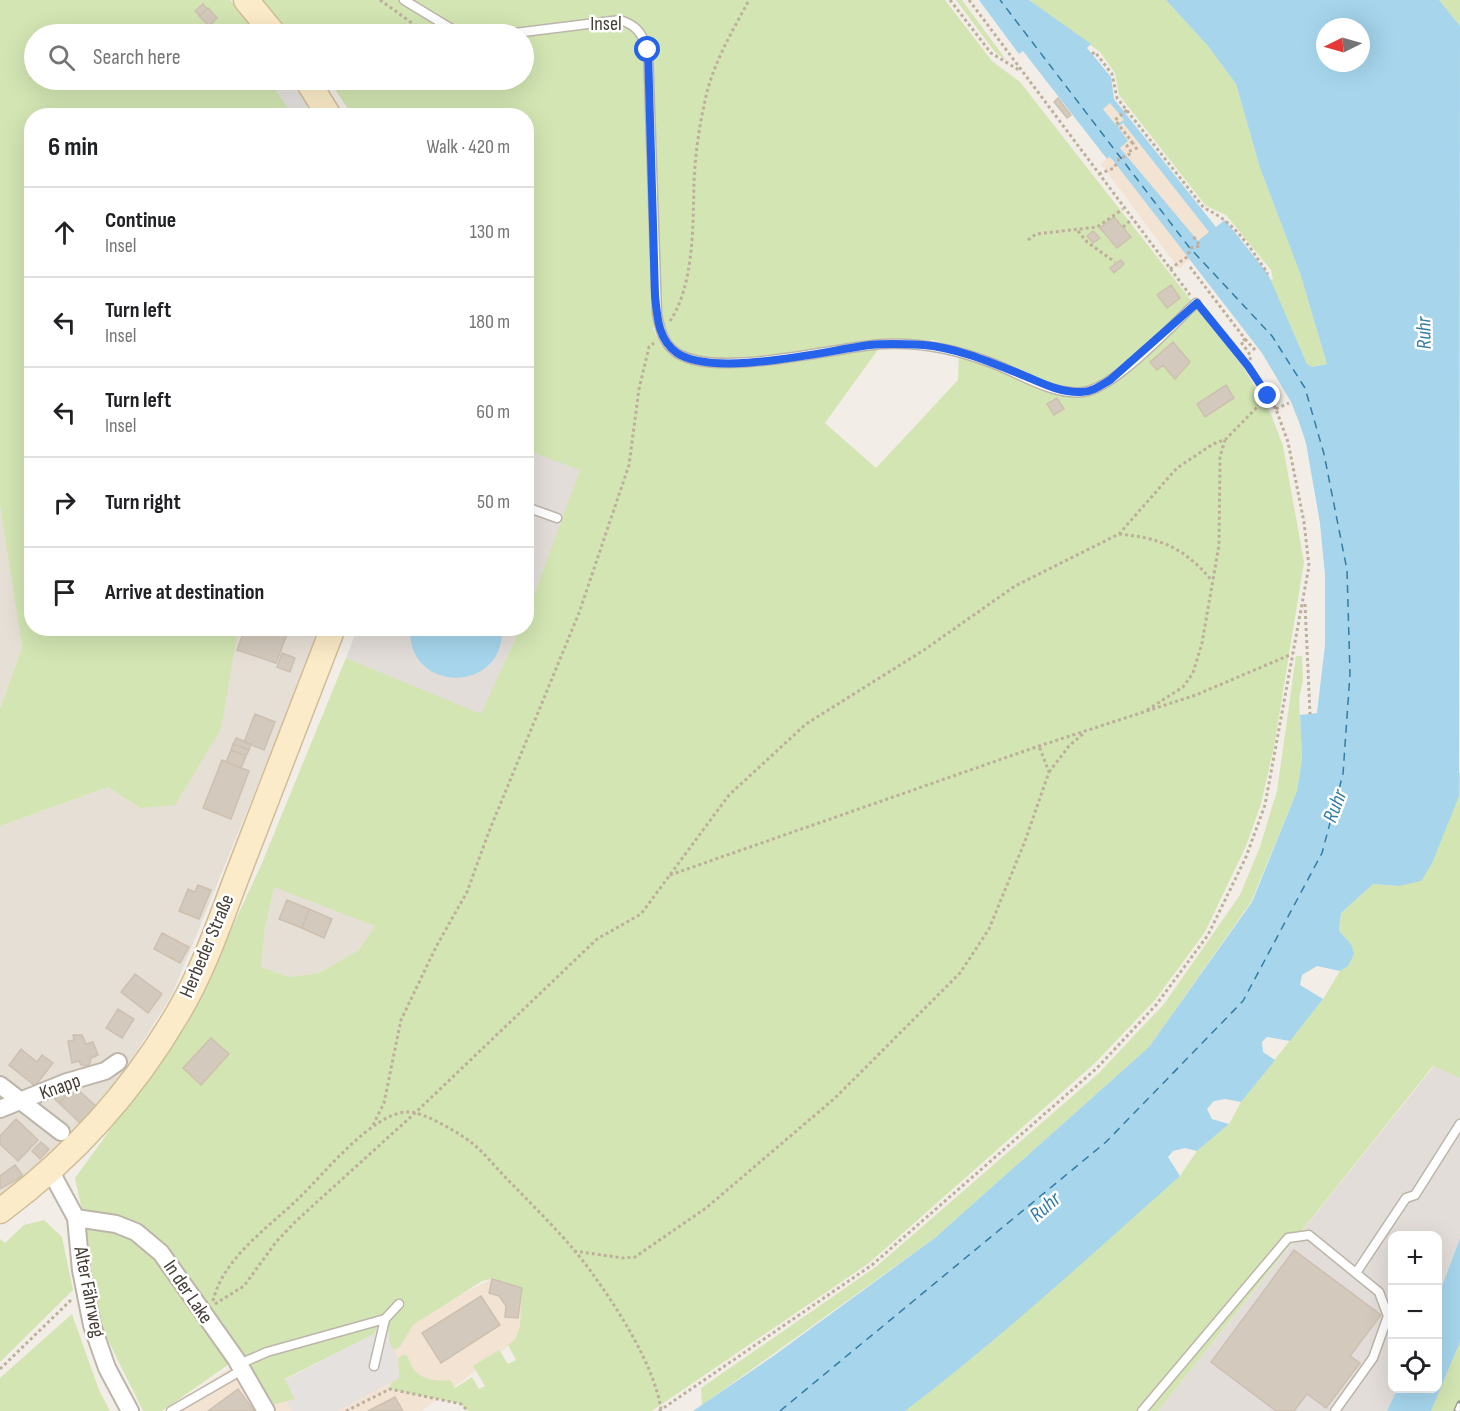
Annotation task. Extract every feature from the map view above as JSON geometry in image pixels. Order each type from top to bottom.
[{"type":"main road","points":[[246,0],[266,24]]},
{"type":"main road","points":[[313,90],[324,108]]},
{"type":"main road","name":"Herbeder Straße","points":[[0,1211],[51,1172],[125,1093],[179,1012],[221,916],[330,636]]},
{"type":"street","name":"Knapp","points":[[0,1109],[67,1082],[105,1071],[118,1062]]},
{"type":"street","points":[[0,1085],[61,1132]]},
{"type":"street","name":"Alter Fährweg","points":[[51,1172],[76,1218],[85,1292],[92,1325],[107,1368],[130,1411]]},
{"type":"street","name":"In der Lake","points":[[76,1218],[116,1224],[136,1232],[161,1253],[239,1365],[266,1411]]},
{"type":"lane","points":[[404,0],[444,24]]},
{"type":"lane","name":"Insel","points":[[534,31],[620,20],[631,23],[644,39],[648,50],[655,295],[660,331]]},
{"type":"lane","points":[[660,331],[676,352],[692,360],[805,356],[882,344],[929,346],[988,362],[1056,389],[1083,392],[1095,389],[1110,380],[1197,303]]},
{"type":"lane","points":[[534,510],[556,518]]},
{"type":"lane","points":[[1356,1273],[1406,1198],[1415,1195],[1460,1124]]},
{"type":"lane","points":[[1142,1411],[1288,1238],[1309,1235],[1379,1292],[1388,1316],[1373,1358],[1335,1411]]},
{"type":"lane","points":[[374,1366],[386,1319],[399,1304]]},
{"type":"lane","points":[[171,1411],[244,1362],[386,1319]]},
{"type":"path","points":[[380,0],[413,24]]},
{"type":"path","points":[[660,331],[672,319],[687,273],[695,210],[694,181],[708,86],[749,0]]},
{"type":"path","points":[[950,0],[991,53],[1023,72]]},
{"type":"path","points":[[373,1125],[406,1112],[415,1113],[436,1121],[472,1143],[591,1272],[621,1319],[657,1386],[660,1410],[872,1265],[1097,1068],[1156,1005],[1208,936],[1246,857],[1267,796],[1305,597],[1310,566],[1288,442],[1276,409],[1248,366],[1123,209],[969,0]]},
{"type":"path","points":[[1092,54],[1095,52],[1112,74],[1117,98],[1126,111],[1204,208],[1224,217],[1255,254],[1268,274]]},
{"type":"path","points":[[1126,111],[1115,120],[1138,151]]},
{"type":"path","points":[[1099,174],[1114,168],[1119,159],[1132,153],[1127,146],[1132,142]]},
{"type":"path","points":[[1029,240],[1036,234],[1078,231],[1097,227],[1123,209]]},
{"type":"path","points":[[1122,227],[1132,219]]},
{"type":"path","points":[[1078,231],[1087,242],[1115,262]]},
{"type":"path","points":[[1170,269],[1186,257],[1191,248],[1200,246],[1193,236]]},
{"type":"path","points":[[1190,267],[1255,350]]},
{"type":"path","points":[[1245,339],[1240,342],[1251,356],[1248,366]]},
{"type":"path","points":[[649,347],[639,389],[628,465],[579,613],[488,834],[467,892],[436,947],[401,1020],[384,1103],[373,1125],[244,1251],[221,1277],[212,1306],[244,1286],[276,1242],[296,1221],[415,1113],[597,939],[640,914],[729,795],[806,724],[924,650],[1015,586],[1119,534],[1177,468],[1213,444],[1226,439],[1268,396]]},
{"type":"path","points":[[1276,409],[1289,403]]},
{"type":"path","points":[[1140,714],[1178,692],[1193,673],[1211,603],[1212,581],[1219,545],[1220,457],[1226,439]]},
{"type":"path","points":[[1119,534],[1154,537],[1200,567],[1212,581]]},
{"type":"path","points":[[1305,597],[1310,714]]},
{"type":"path","points":[[670,875],[1039,746],[1140,714],[1244,676],[1293,654]]},
{"type":"path","points":[[574,1251],[623,1258],[635,1257],[706,1208],[835,1098],[960,973],[988,929],[1026,841],[1049,772],[1069,746],[1086,732]]},
{"type":"path","points":[[1039,746],[1049,772]]},
{"type":"path","points":[[0,1369],[76,1295],[85,1292]]},
{"type":"path","points":[[346,1411],[390,1389],[461,1404],[468,1411]]},
{"type":"shaded area","points":[[276,90],[301,90],[311,105],[306,108],[288,108]]},
{"type":"shaded area","points":[[1110,103],[1124,120],[1123,123],[1209,232],[1189,260],[1179,269],[1101,164],[1109,157],[1112,159],[1123,151],[1120,148],[1128,141],[1103,108]]},
{"type":"shaded area","points":[[534,271],[581,469],[534,595]]},
{"type":"shaded area","points":[[0,506],[22,647],[0,709]]},
{"type":"shaded area","points":[[236,636],[318,636],[172,995],[125,1070],[77,1129],[48,1160],[0,1195],[0,826],[108,787],[140,808],[233,649]]},
{"type":"shaded area","points":[[354,636],[517,636],[481,715],[346,658]]},
{"type":"shaded area","points":[[274,887],[375,926],[359,950],[319,973],[289,977],[261,967],[265,928]]},
{"type":"shaded area","points":[[1434,1066],[1460,1078],[1460,1238],[1442,1286],[1442,1231],[1388,1231],[1388,1393],[1395,1393],[1387,1411],[1158,1411]]},
{"type":"shaded area","points":[[506,1272],[528,1285],[522,1336],[422,1411],[167,1411],[232,1366],[253,1399]]},
{"type":"shaded area","points":[[377,1327],[389,1332],[389,1341],[398,1358],[399,1378],[337,1411],[292,1411],[287,1402],[295,1399],[285,1380],[374,1334]]},
{"type":"green space","points":[[0,0],[230,0],[254,24],[24,24],[24,90],[276,90],[288,108],[24,108],[24,636],[237,636],[221,729],[175,805],[140,808],[108,787],[0,826],[0,709],[22,647],[0,506]]},
{"type":"green space","points":[[259,0],[945,0],[992,61],[1020,82],[1244,368],[1271,414],[1283,446],[1304,562],[1274,747],[1261,804],[1246,846],[1205,932],[1155,1000],[1095,1063],[869,1263],[652,1411],[468,1411],[461,1404],[390,1389],[391,1383],[399,1378],[398,1358],[405,1354],[418,1374],[431,1380],[450,1380],[455,1388],[472,1377],[479,1389],[485,1386],[473,1366],[499,1350],[508,1364],[516,1360],[508,1345],[515,1340],[520,1326],[522,1288],[492,1279],[482,1281],[413,1325],[399,1348],[394,1350],[378,1327],[374,1334],[285,1379],[295,1399],[272,1405],[251,1376],[250,1364],[273,1356],[267,1353],[235,1360],[162,1411],[143,1411],[100,1324],[91,1275],[88,1238],[75,1178],[188,1023],[262,863],[346,658],[481,714],[517,636],[534,636],[534,595],[580,470],[534,453],[534,108],[347,108],[336,90],[534,90],[534,24],[283,24]],"holes":[[[662,320],[666,342],[661,346],[653,328]],[[933,340],[959,348],[958,380],[876,468],[825,423],[882,344]],[[274,887],[375,926],[359,950],[319,973],[289,977],[261,967],[265,928]]]},
{"type":"green space","points":[[956,0],[962,0],[1007,61],[995,52]]},
{"type":"green space","points":[[1029,0],[1166,0],[1208,46],[1236,84],[1260,168],[1300,273],[1327,364],[1312,367],[1307,364],[1270,280],[1273,279],[1271,270],[1226,215],[1206,206],[1119,95],[1115,73],[1100,52]]},
{"type":"green space","points":[[1439,0],[1460,0],[1460,26]]},
{"type":"green space","points":[[1296,656],[1302,656],[1303,680],[1299,698],[1302,759],[1297,791],[1251,902],[1149,1047],[936,1237],[702,1405],[701,1388],[877,1266],[1099,1073],[1164,1004],[1240,895],[1260,847],[1277,791]]},
{"type":"green space","points":[[1460,772],[1460,1078],[1433,1066],[1158,1411],[905,1411],[986,1346],[1180,1176],[1197,1151],[1229,1124],[1241,1102],[1323,999],[1340,971],[1348,966],[1351,944],[1339,931],[1341,913],[1373,884],[1399,886]]},
{"type":"green space","points":[[44,1220],[62,1237],[73,1290],[0,1362],[0,1239],[5,1243],[24,1225]]},
{"type":"green space","points":[[72,1314],[99,1390],[110,1411],[0,1411],[0,1378]]},
{"type":"green space","points":[[1460,1342],[1460,1411],[1431,1411],[1439,1393],[1442,1393],[1442,1385]]},
{"type":"water","name":"Ruhr","points":[[979,0],[1029,0],[1091,44],[1087,48],[1111,77],[1114,99],[1216,227],[1225,220],[1268,274],[1307,364],[1312,367],[1327,364],[1300,273],[1260,168],[1236,84],[1208,46],[1166,0],[1439,0],[1460,26],[1459,796],[1432,863],[1421,881],[1399,886],[1373,884],[1341,913],[1339,931],[1351,944],[1354,954],[1348,966],[1340,971],[1317,966],[1302,975],[1300,985],[1323,999],[1290,1041],[1267,1037],[1262,1042],[1263,1052],[1275,1060],[1241,1102],[1225,1099],[1214,1101],[1207,1109],[1212,1119],[1229,1124],[1197,1151],[1185,1148],[1173,1151],[1168,1157],[1180,1176],[976,1355],[905,1411],[693,1411],[772,1357],[936,1237],[1149,1047],[1252,902],[1297,791],[1302,759],[1300,715],[1317,713],[1325,645],[1325,575],[1320,523],[1306,443],[1291,402],[1262,353],[1112,159],[1109,157],[1107,159],[1023,51],[1019,54]],"holes":[[[1110,103],[1124,120],[1116,125],[1103,109]],[[1123,123],[1209,232],[1198,241],[1120,148],[1128,141],[1118,127]]]},
{"type":"water","points":[[411,636],[501,636],[499,650],[488,666],[473,675],[456,678],[439,675],[424,666],[413,650]]},
{"type":"water","points":[[1460,1238],[1460,1342],[1442,1385],[1442,1339],[1442,1286]]},
{"type":"water","points":[[1395,1393],[1439,1393],[1431,1411],[1387,1411]]},
{"type":"building","points":[[203,4],[207,9],[200,16],[195,11]]},
{"type":"building","points":[[208,8],[217,18],[211,24],[207,24],[199,16]]},
{"type":"building","points":[[1058,98],[1071,115],[1067,118],[1054,102]]},
{"type":"building","points":[[1114,217],[1131,237],[1117,248],[1100,228]]},
{"type":"building","points":[[1093,231],[1100,238],[1093,243],[1087,236]]},
{"type":"building","points":[[1121,260],[1124,264],[1114,273],[1110,268]]},
{"type":"building","points":[[1171,285],[1180,298],[1167,308],[1157,295]]},
{"type":"building","points":[[1173,342],[1190,362],[1175,379],[1163,365],[1157,370],[1150,362]]},
{"type":"building","points":[[1226,385],[1234,398],[1205,417],[1197,404]]},
{"type":"building","points":[[1057,398],[1064,409],[1054,415],[1047,404]]},
{"type":"building","points":[[242,636],[286,636],[276,663],[237,650]]},
{"type":"building","points":[[282,653],[295,658],[290,672],[277,667]]},
{"type":"building","points":[[255,714],[275,722],[264,750],[244,742]]},
{"type":"building","points":[[236,738],[251,744],[249,750],[233,744]]},
{"type":"building","points":[[233,744],[249,750],[246,756],[231,750]]},
{"type":"building","points":[[231,750],[246,756],[241,768],[226,762]]},
{"type":"building","points":[[222,760],[249,771],[231,819],[203,808]]},
{"type":"building","points":[[198,885],[211,890],[199,919],[179,911],[188,889],[195,892]]},
{"type":"building","points":[[287,900],[309,909],[302,928],[279,919]]},
{"type":"building","points":[[309,909],[332,919],[324,938],[302,928]]},
{"type":"building","points":[[162,933],[189,947],[180,963],[154,949]]},
{"type":"building","points":[[135,974],[162,994],[148,1013],[121,992]]},
{"type":"building","points":[[118,1009],[134,1019],[122,1038],[106,1028]]},
{"type":"building","points":[[73,1035],[82,1035],[86,1044],[93,1042],[98,1055],[91,1058],[89,1066],[81,1065],[79,1061],[72,1063],[68,1041],[74,1040]]},
{"type":"building","points":[[211,1038],[229,1054],[201,1085],[183,1068]]},
{"type":"building","points":[[21,1049],[37,1062],[42,1055],[53,1063],[35,1086],[9,1065]]},
{"type":"building","points":[[75,1087],[97,1107],[81,1124],[59,1103]]},
{"type":"building","points":[[75,1087],[59,1103],[50,1095]]},
{"type":"building","points":[[16,1119],[38,1140],[18,1161],[0,1144],[0,1136]]},
{"type":"building","points":[[41,1142],[49,1149],[40,1159],[32,1151]]},
{"type":"building","points":[[15,1165],[23,1176],[0,1189],[0,1176]]},
{"type":"building","points":[[1294,1250],[1381,1315],[1350,1356],[1360,1363],[1326,1408],[1307,1394],[1294,1411],[1276,1411],[1211,1362]]},
{"type":"building","points":[[492,1279],[522,1288],[518,1318],[505,1317],[506,1306],[499,1296],[489,1293]]},
{"type":"building","points":[[481,1296],[500,1325],[441,1363],[422,1333]]},
{"type":"building","points":[[238,1389],[254,1411],[208,1411]]},
{"type":"building","points":[[395,1397],[403,1411],[368,1411]]},
{"type":"ferry route","points":[[780,1411],[1106,1142],[1243,1001],[1322,853],[1343,774],[1350,674],[1347,570],[1324,454],[1305,388],[1272,336],[1189,247],[1000,0]]},
{"type":"railway","points":[[1457,1411],[1460,1404]]},
{"type":"route","points":[[648,50],[655,295],[660,331],[666,342],[676,352],[692,360],[738,362],[903,343],[960,353],[1056,389],[1083,392],[1095,389],[1110,380],[1197,303],[1248,366],[1268,396]]}]
